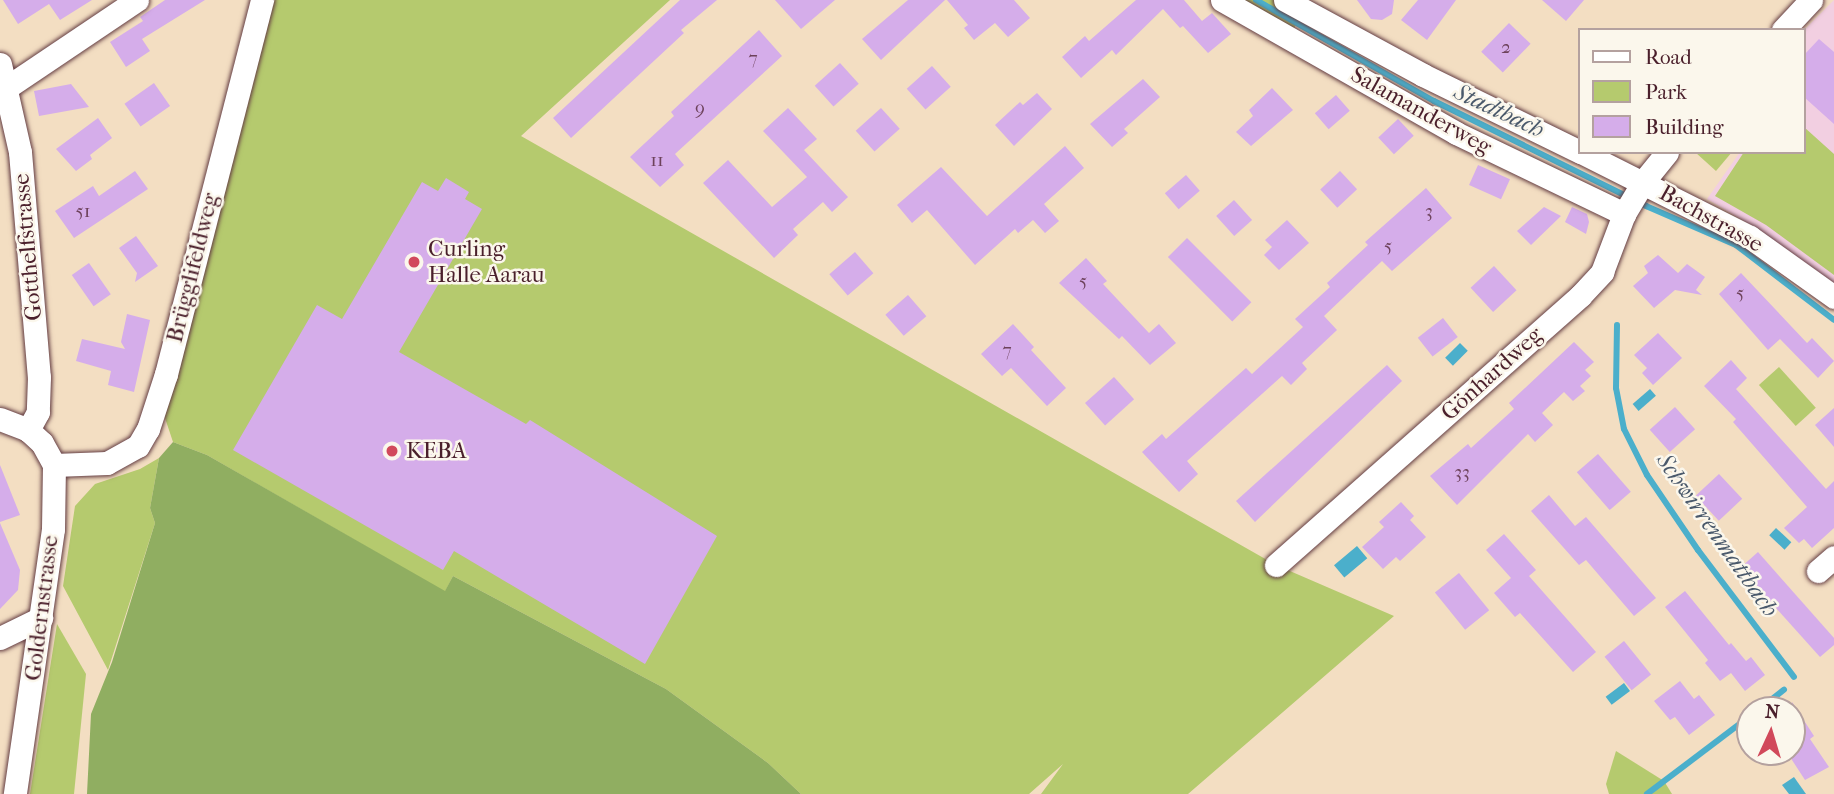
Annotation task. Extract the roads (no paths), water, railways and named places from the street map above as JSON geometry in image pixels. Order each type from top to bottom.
[{"type":"street","points":[[3,90],[137,0]]},
{"type":"street","name":"Brügglifeldweg","points":[[54,465],[107,463],[138,446],[148,429],[166,374],[262,0]]},
{"type":"street","name":"Salamanderweg","points":[[1222,0],[1456,133],[1624,214]]},
{"type":"street","name":"Bachstrasse","points":[[1285,0],[1423,75],[1578,151]]},
{"type":"street","points":[[1785,28],[1811,0]]},
{"type":"street","name":"Gotthelfstrasse","points":[[0,64],[3,90],[20,152],[39,377],[38,412],[28,430]]},
{"type":"street","name":"Bachstrasse","points":[[1585,154],[1750,237],[1834,297]]},
{"type":"street","name":"Gönhardweg","points":[[1276,565],[1580,296],[1602,272],[1624,214],[1643,182],[1665,154]]},
{"type":"street","points":[[0,418],[28,430],[42,443],[54,465]]},
{"type":"street","name":"Goldernstrasse","points":[[15,794],[53,529],[54,465]]},
{"type":"street","points":[[0,638],[41,618]]},
{"type":"water","points":[[1460,343],[1468,351],[1453,366],[1445,358]]},
{"type":"water","points":[[1650,389],[1656,396],[1639,411],[1633,404]]},
{"type":"water","points":[[1776,528],[1791,542],[1785,550],[1769,535]]},
{"type":"water","points":[[1357,546],[1367,558],[1344,578],[1334,565]]},
{"type":"water","points":[[1624,683],[1630,691],[1612,705],[1606,697]]},
{"type":"water","points":[[1794,777],[1806,794],[1789,794],[1782,785]]},
{"type":"waterway","name":"Stadtbach","points":[[1256,0],[1434,101],[1646,206],[1736,245],[1834,320]]},
{"type":"waterway","name":"Schwirrenmattbach","points":[[1617,325],[1616,388],[1624,429],[1647,475],[1698,550],[1794,677]]},
{"type":"waterway","name":"Schwirrenmattbach","points":[[1776,696],[1784,690]]},
{"type":"waterway","name":"Schwirrenmattbach","points":[[1647,794],[1736,727]]},
{"type":"place","name":"Curling Halle Aarau","points":[[414,262]]},
{"type":"place","name":"KEBA","points":[[392,451]]}]
